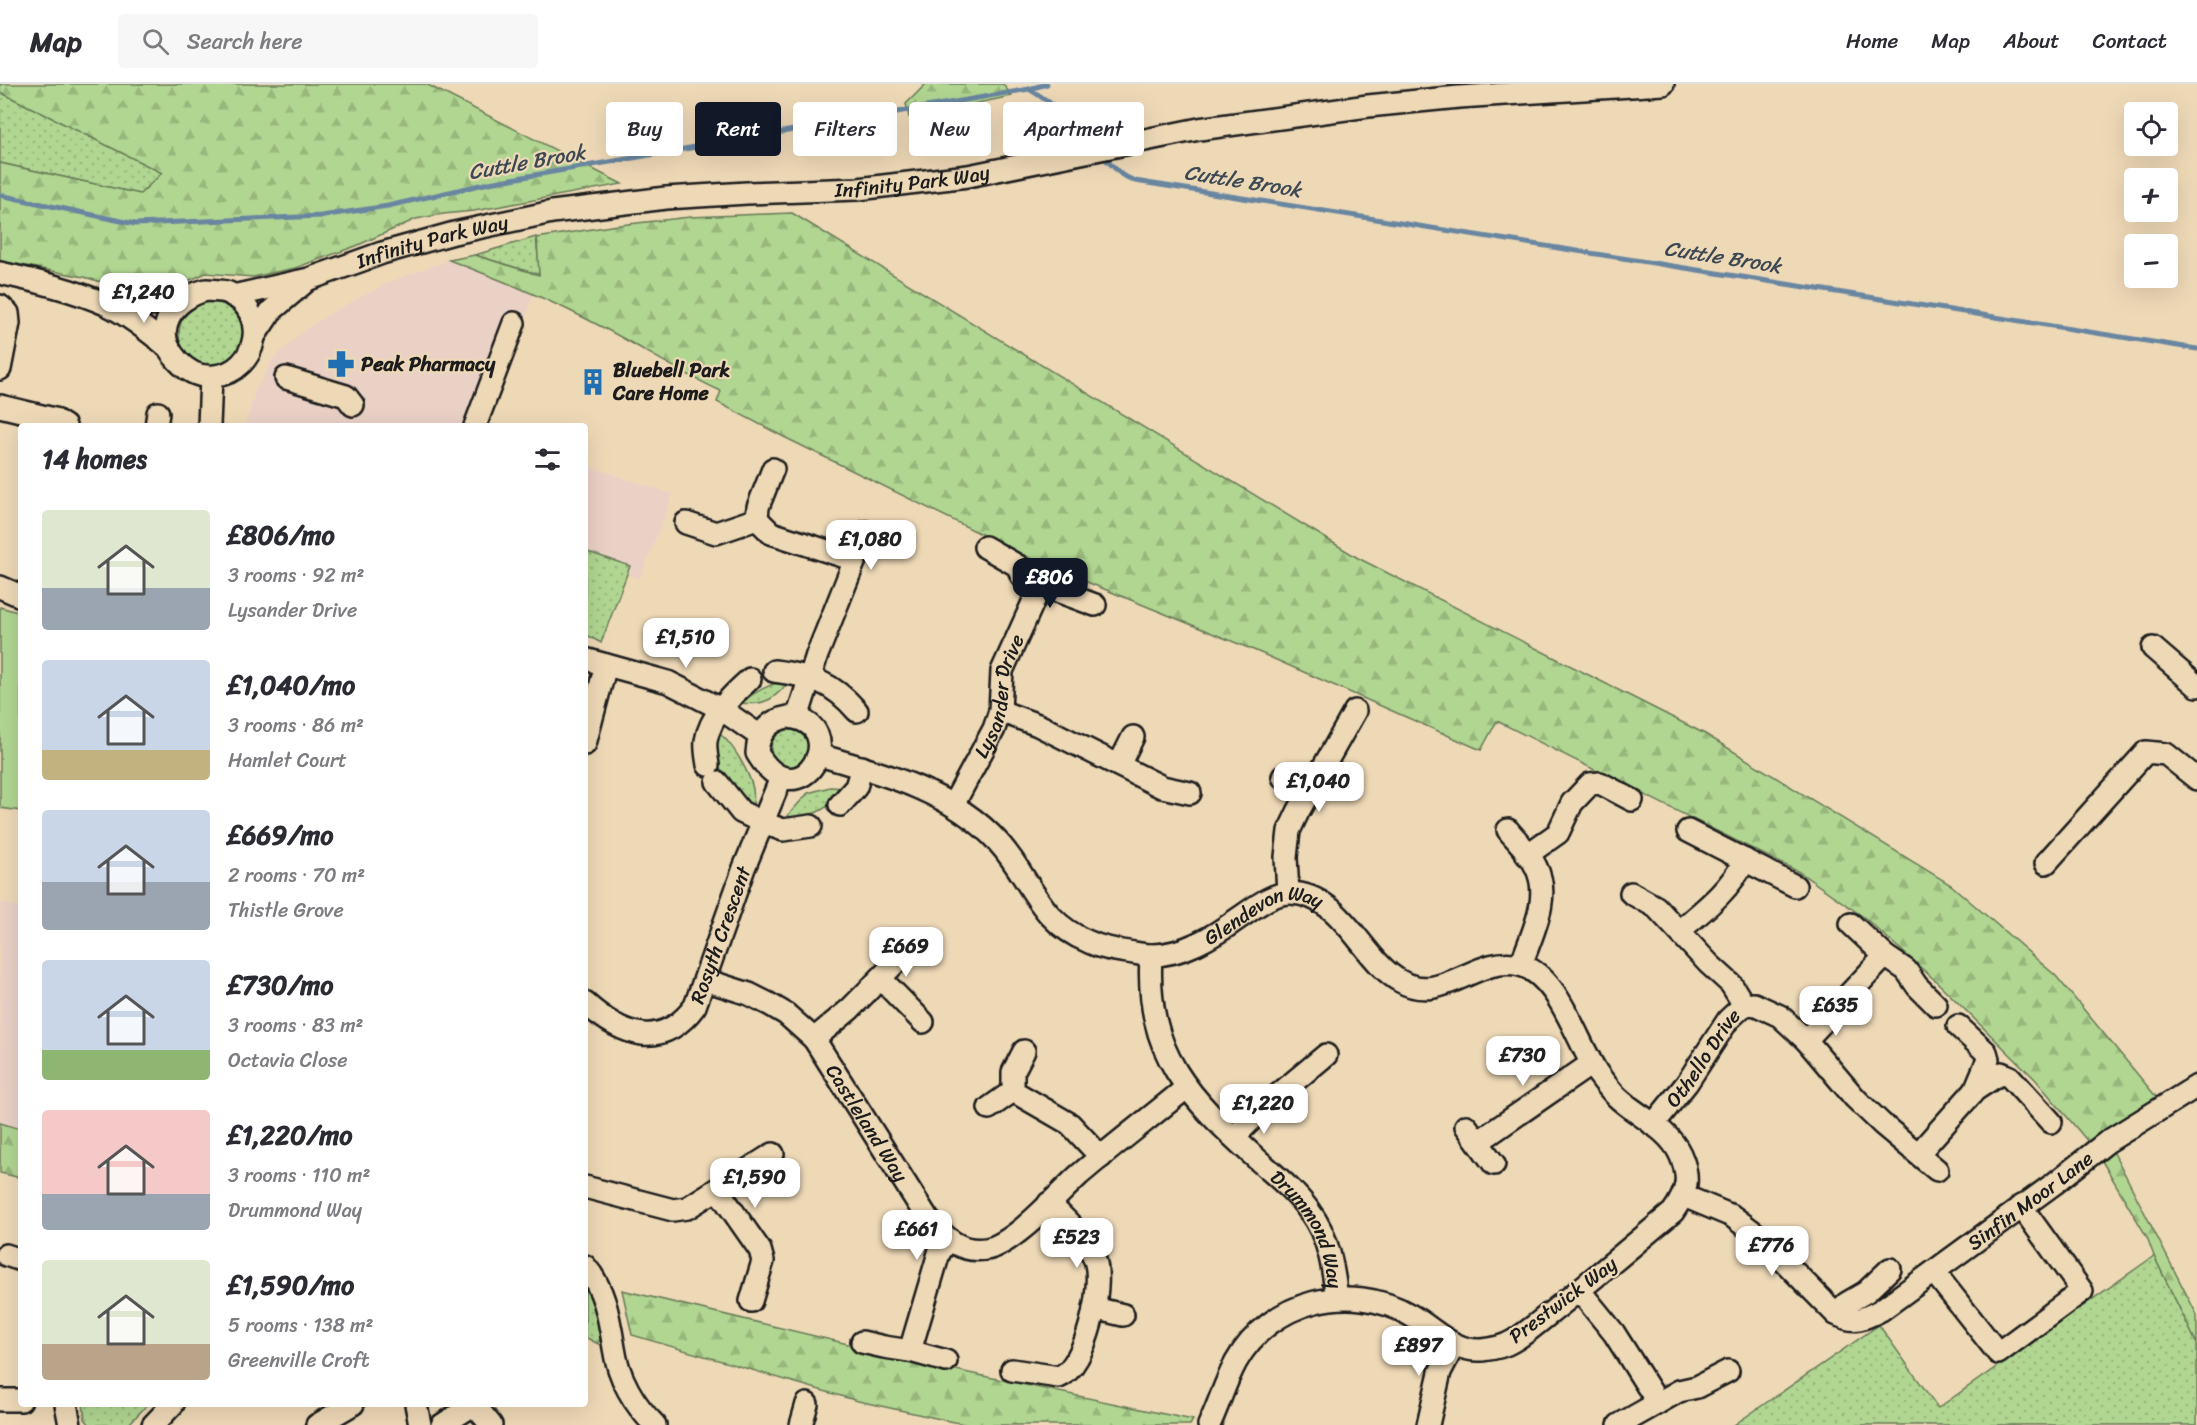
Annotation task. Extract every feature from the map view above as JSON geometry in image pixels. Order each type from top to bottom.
[{"type":"street","name":"Infinity Park Way","points":[[233,296],[309,279],[382,253],[454,233],[552,212],[666,198],[858,189],[968,176],[1199,129],[1368,106],[1459,97],[1663,84]]},
{"type":"street","points":[[0,273],[73,293],[108,306],[147,330],[169,348]]},
{"type":"street","name":"Infinity Park Way","points":[[255,335],[271,311],[309,279]]},
{"type":"street","points":[[206,290],[220,291],[233,296],[243,304],[249,312],[255,335],[248,355],[240,366],[226,375],[211,377],[196,375],[176,360],[165,337],[166,324],[179,303],[193,294],[206,290]]},
{"type":"street","points":[[108,306],[179,303]]},
{"type":"street","points":[[0,369],[4,314]]},
{"type":"street","points":[[476,423],[514,323]]},
{"type":"street","points":[[209,423],[211,377]]},
{"type":"street","points":[[286,378],[346,396],[352,405]]},
{"type":"street","points":[[0,406],[54,419],[60,423]]},
{"type":"street","points":[[772,469],[758,507],[757,519],[771,533],[855,560]]},
{"type":"street","points":[[686,523],[716,533],[757,519]]},
{"type":"street","points":[[797,718],[817,655],[866,532]]},
{"type":"street","points":[[985,547],[1017,566],[1021,575],[1095,605]]},
{"type":"street","name":"Lysander Drive","points":[[953,805],[994,729],[1000,711],[1002,671],[1041,585]]},
{"type":"street","points":[[0,586],[18,595]]},
{"type":"street","points":[[2153,648],[2197,686]]},
{"type":"street","points":[[588,659],[668,682],[721,709],[760,736]]},
{"type":"street","points":[[588,733],[606,665]]},
{"type":"street","points":[[774,671],[810,677],[824,682],[843,695],[857,711]]},
{"type":"street","points":[[750,678],[731,696],[711,726],[706,742],[712,774],[741,812],[783,830],[810,826]]},
{"type":"street","points":[[1000,711],[1038,725],[1162,787],[1190,793]]},
{"type":"street","points":[[1288,893],[1286,857],[1289,831],[1355,711]]},
{"type":"street","points":[[780,718],[797,718],[805,721],[818,735],[819,755],[814,766],[804,775],[794,780],[781,778],[764,765],[757,753],[760,736],[780,718]]},
{"type":"street","points":[[1119,765],[1133,737]]},
{"type":"street","points":[[2046,863],[2146,752],[2166,754],[2197,779]]},
{"type":"street","name":"Glendevon Way","points":[[819,755],[862,767],[953,805],[983,827],[999,843],[1055,922],[1071,934],[1108,949],[1151,955],[1175,952],[1221,931],[1272,897],[1288,893],[1306,896],[1331,910],[1388,973],[1415,988],[1443,987],[1488,965],[1504,963],[1521,965]]},
{"type":"street","points":[[840,805],[856,787],[862,767]]},
{"type":"street","points":[[1283,777],[1309,791]]},
{"type":"street","name":"Rosyth Crescent","points":[[588,1005],[630,1032],[660,1034],[675,1028],[686,1019],[695,1006],[744,868],[781,778]]},
{"type":"street","points":[[1527,855],[1558,832],[1572,803],[1590,784],[1600,783],[1632,800]]},
{"type":"street","points":[[1508,830],[1536,865],[1542,891],[1538,915],[1521,965],[1544,980],[1556,997],[1591,1064],[1615,1096],[1671,1139],[1680,1154],[1687,1183],[1684,1196],[1732,1216],[1760,1237],[1836,1314],[1846,1303],[1866,1292],[1890,1269]]},
{"type":"street","points":[[1688,831],[1795,886]]},
{"type":"street","points":[[1679,932],[1719,897],[1736,877],[1745,860]]},
{"type":"street","points":[[1631,893],[1656,907],[1731,984],[1744,1005]]},
{"type":"street","points":[[1851,924],[1885,956],[1906,970],[1917,986],[1936,1005]]},
{"type":"street","points":[[814,1039],[850,1009],[906,951]]},
{"type":"street","name":"Drummond Way","points":[[1151,955],[1149,982],[1154,1020],[1167,1056],[1186,1088],[1234,1137],[1280,1179],[1311,1213],[1331,1255],[1337,1298]]},
{"type":"street","points":[[1806,1040],[1885,956]]},
{"type":"street","points":[[880,979],[923,1022]]},
{"type":"street","name":"Castleland Way","points":[[705,980],[749,994],[769,1004],[786,1014],[814,1039],[928,1219],[948,1240],[962,1248],[988,1249],[1001,1244],[1101,1157],[1186,1088]]},
{"type":"street","name":"Othello Drive","points":[[1653,1125],[1687,1083],[1728,1020],[1744,1005],[1754,1004],[1780,1016],[1806,1040],[1881,1124],[1937,1170]]},
{"type":"street","points":[[1958,1026],[1986,1052],[1988,1059],[1975,1090]]},
{"type":"street","points":[[1013,1091],[1013,1072],[1024,1051]]},
{"type":"street","points":[[1234,1137],[1266,1105],[1326,1055]]},
{"type":"street","points":[[1494,1164],[1472,1134],[1591,1064]]},
{"type":"street","points":[[1918,1154],[1975,1090],[2001,1073],[2010,1077],[2051,1122]]},
{"type":"street","name":"Sinfin Moor Lane","points":[[1836,1314],[1846,1320],[1864,1319],[1881,1311],[2021,1206],[2055,1184],[2107,1142],[2197,1086]]},
{"type":"street","points":[[989,1108],[1013,1091]]},
{"type":"street","points":[[1013,1091],[1070,1124],[1101,1157]]},
{"type":"street","points":[[588,1188],[673,1210],[687,1208],[772,1154]]},
{"type":"street","points":[[718,1190],[760,1250],[763,1261],[751,1301]]},
{"type":"street","name":"Prestwick Way","points":[[1209,1425],[1237,1361],[1257,1335],[1268,1325],[1306,1303],[1337,1298],[1365,1300],[1391,1306],[1412,1316],[1454,1345],[1481,1350],[1512,1342],[1673,1212],[1684,1196]]},
{"type":"street","points":[[1012,1370],[1059,1377],[1066,1374],[1071,1369],[1085,1341],[1094,1308],[1098,1278],[1095,1261],[1089,1249],[1049,1203]]},
{"type":"street","points":[[1934,1272],[1998,1353],[2082,1292],[2021,1206]]},
{"type":"street","points":[[910,1351],[939,1253],[948,1240]]},
{"type":"street","points":[[588,1270],[601,1288],[622,1377],[645,1416],[655,1425]]},
{"type":"street","points":[[1579,1290],[1614,1333],[1658,1402]]},
{"type":"street","points":[[1094,1308],[1123,1315]]},
{"type":"street","points":[[862,1342],[910,1351],[946,1361]]},
{"type":"street","points":[[1428,1425],[1440,1372],[1454,1345]]},
{"type":"street","points":[[1619,1425],[1679,1391],[1697,1387],[1728,1371]]},
{"type":"street","points":[[0,1400],[18,1400]]},
{"type":"street","points":[[801,1425],[807,1404]]},
{"type":"street","points":[[67,1407],[70,1425]]},
{"type":"street","points":[[153,1425],[170,1407]]},
{"type":"street","points":[[317,1425],[348,1407]]},
{"type":"street","points":[[417,1407],[420,1425]]},
{"type":"street","points":[[442,1425],[470,1407],[477,1408],[491,1425]]},
{"type":"shaded area","points":[[449,260],[534,293],[490,423],[246,423],[255,392],[273,359],[306,329],[389,282]]},
{"type":"shaded area","points":[[588,466],[673,494],[640,579],[626,574],[588,630]]},
{"type":"shaded area","points":[[0,902],[18,906],[18,1128],[0,1123]]},
{"type":"green space","points":[[0,84],[426,84],[622,184],[474,211],[416,219],[356,246],[295,268],[253,277],[206,273],[174,287],[129,290],[84,277],[0,261],[0,163],[140,194],[162,173],[0,92]]},
{"type":"green space","points":[[926,84],[1003,84],[1012,96],[983,102],[909,102],[909,117],[906,104]]},
{"type":"green space","points":[[0,92],[163,173],[140,194],[0,163]]},
{"type":"green space","points":[[792,213],[1358,558],[1705,734],[1951,885],[2056,976],[2163,1105],[2090,1144],[2035,1079],[1937,982],[1865,918],[1799,872],[1497,721],[1481,750],[1256,651],[1038,562],[717,402],[721,391],[582,317],[526,291],[449,260],[475,255],[539,275],[537,238],[611,226],[690,217]]},
{"type":"green space","points":[[536,237],[540,275],[475,255]]},
{"type":"green space","points":[[211,302],[229,308],[237,316],[243,334],[237,352],[229,360],[211,366],[193,360],[185,352],[179,334],[185,316],[193,308]]},
{"type":"green space","points":[[588,552],[630,566],[601,643],[588,636]]},
{"type":"green space","points":[[0,607],[18,612],[18,811],[0,808]]},
{"type":"green space","points":[[791,680],[769,700],[749,704],[740,703],[764,688]]},
{"type":"green space","points":[[790,730],[797,731],[803,736],[808,742],[808,756],[803,762],[797,767],[790,768],[783,767],[777,762],[772,756],[771,749],[772,742],[777,736],[783,731]]},
{"type":"green space","points":[[721,735],[736,752],[748,776],[753,789],[754,808],[747,809],[724,776],[716,748],[717,736]]},
{"type":"green space","points":[[830,787],[847,788],[822,810],[808,816],[790,819],[788,815],[808,793]]},
{"type":"green space","points":[[0,1123],[18,1128],[18,1177],[0,1173]]},
{"type":"green space","points":[[2111,1147],[2197,1315],[2197,1344],[2147,1237],[2102,1161]]},
{"type":"green space","points":[[2154,1256],[2197,1344],[2197,1425],[1734,1425],[1879,1325],[1938,1408]]},
{"type":"green space","points":[[622,1290],[969,1373],[1193,1420],[1190,1425],[968,1425],[858,1401],[632,1335]]},
{"type":"green space","points":[[588,1294],[600,1323],[598,1344],[588,1339]]},
{"type":"green space","points":[[83,1407],[145,1407],[128,1425],[90,1425],[85,1419]]},
{"type":"waterway","points":[[1029,89],[1047,84]]},
{"type":"waterway","name":"Cuttle Brook","points":[[0,195],[135,224],[321,216],[388,206],[489,183],[1029,89],[1048,102]]},
{"type":"waterway","name":"Cuttle Brook","points":[[1102,156],[1122,175],[1135,181],[2197,349]]},
{"type":"place","name":"Peak Pharmacy","points":[[341,364]]},
{"type":"place","name":"Bluebell Park Care Home","points":[[593,382]]}]
